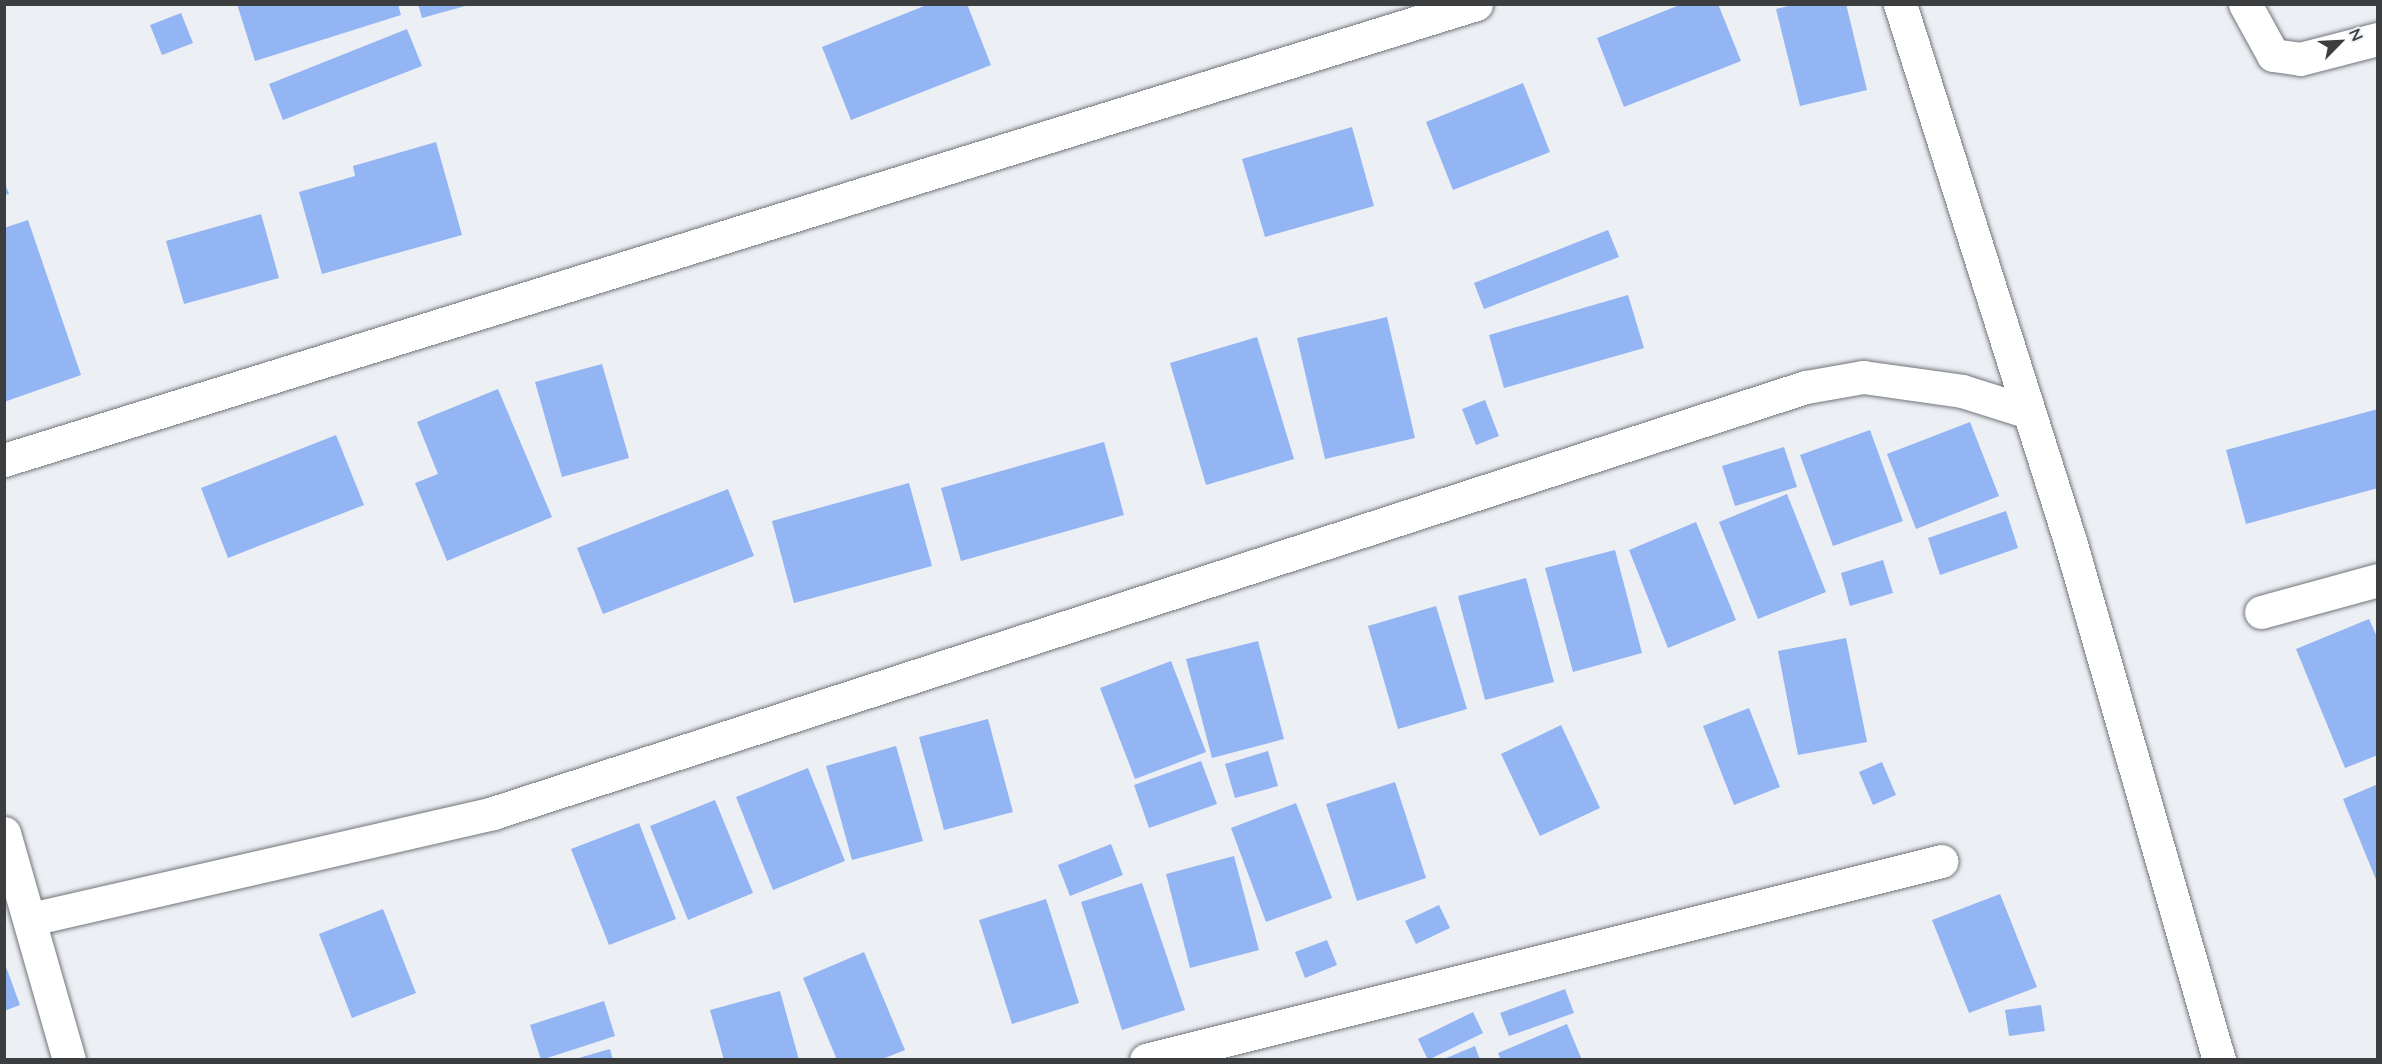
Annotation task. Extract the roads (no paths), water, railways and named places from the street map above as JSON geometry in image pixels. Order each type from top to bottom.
[{"type":"street","points":[[4,460],[1476,4]]},
{"type":"street","points":[[1900,4],[2029,412],[2219,1059]]},
{"type":"street","points":[[2245,4],[2273,55],[2300,59],[2378,39]]},
{"type":"street","points":[[31,918],[493,813],[1806,387],[1863,377],[1962,391],[2029,412]]},
{"type":"street","points":[[2261,612],[2378,580]]},
{"type":"street","points":[[4,833],[31,918],[69,1059]]},
{"type":"street","points":[[1146,1059],[1942,861]]}]
